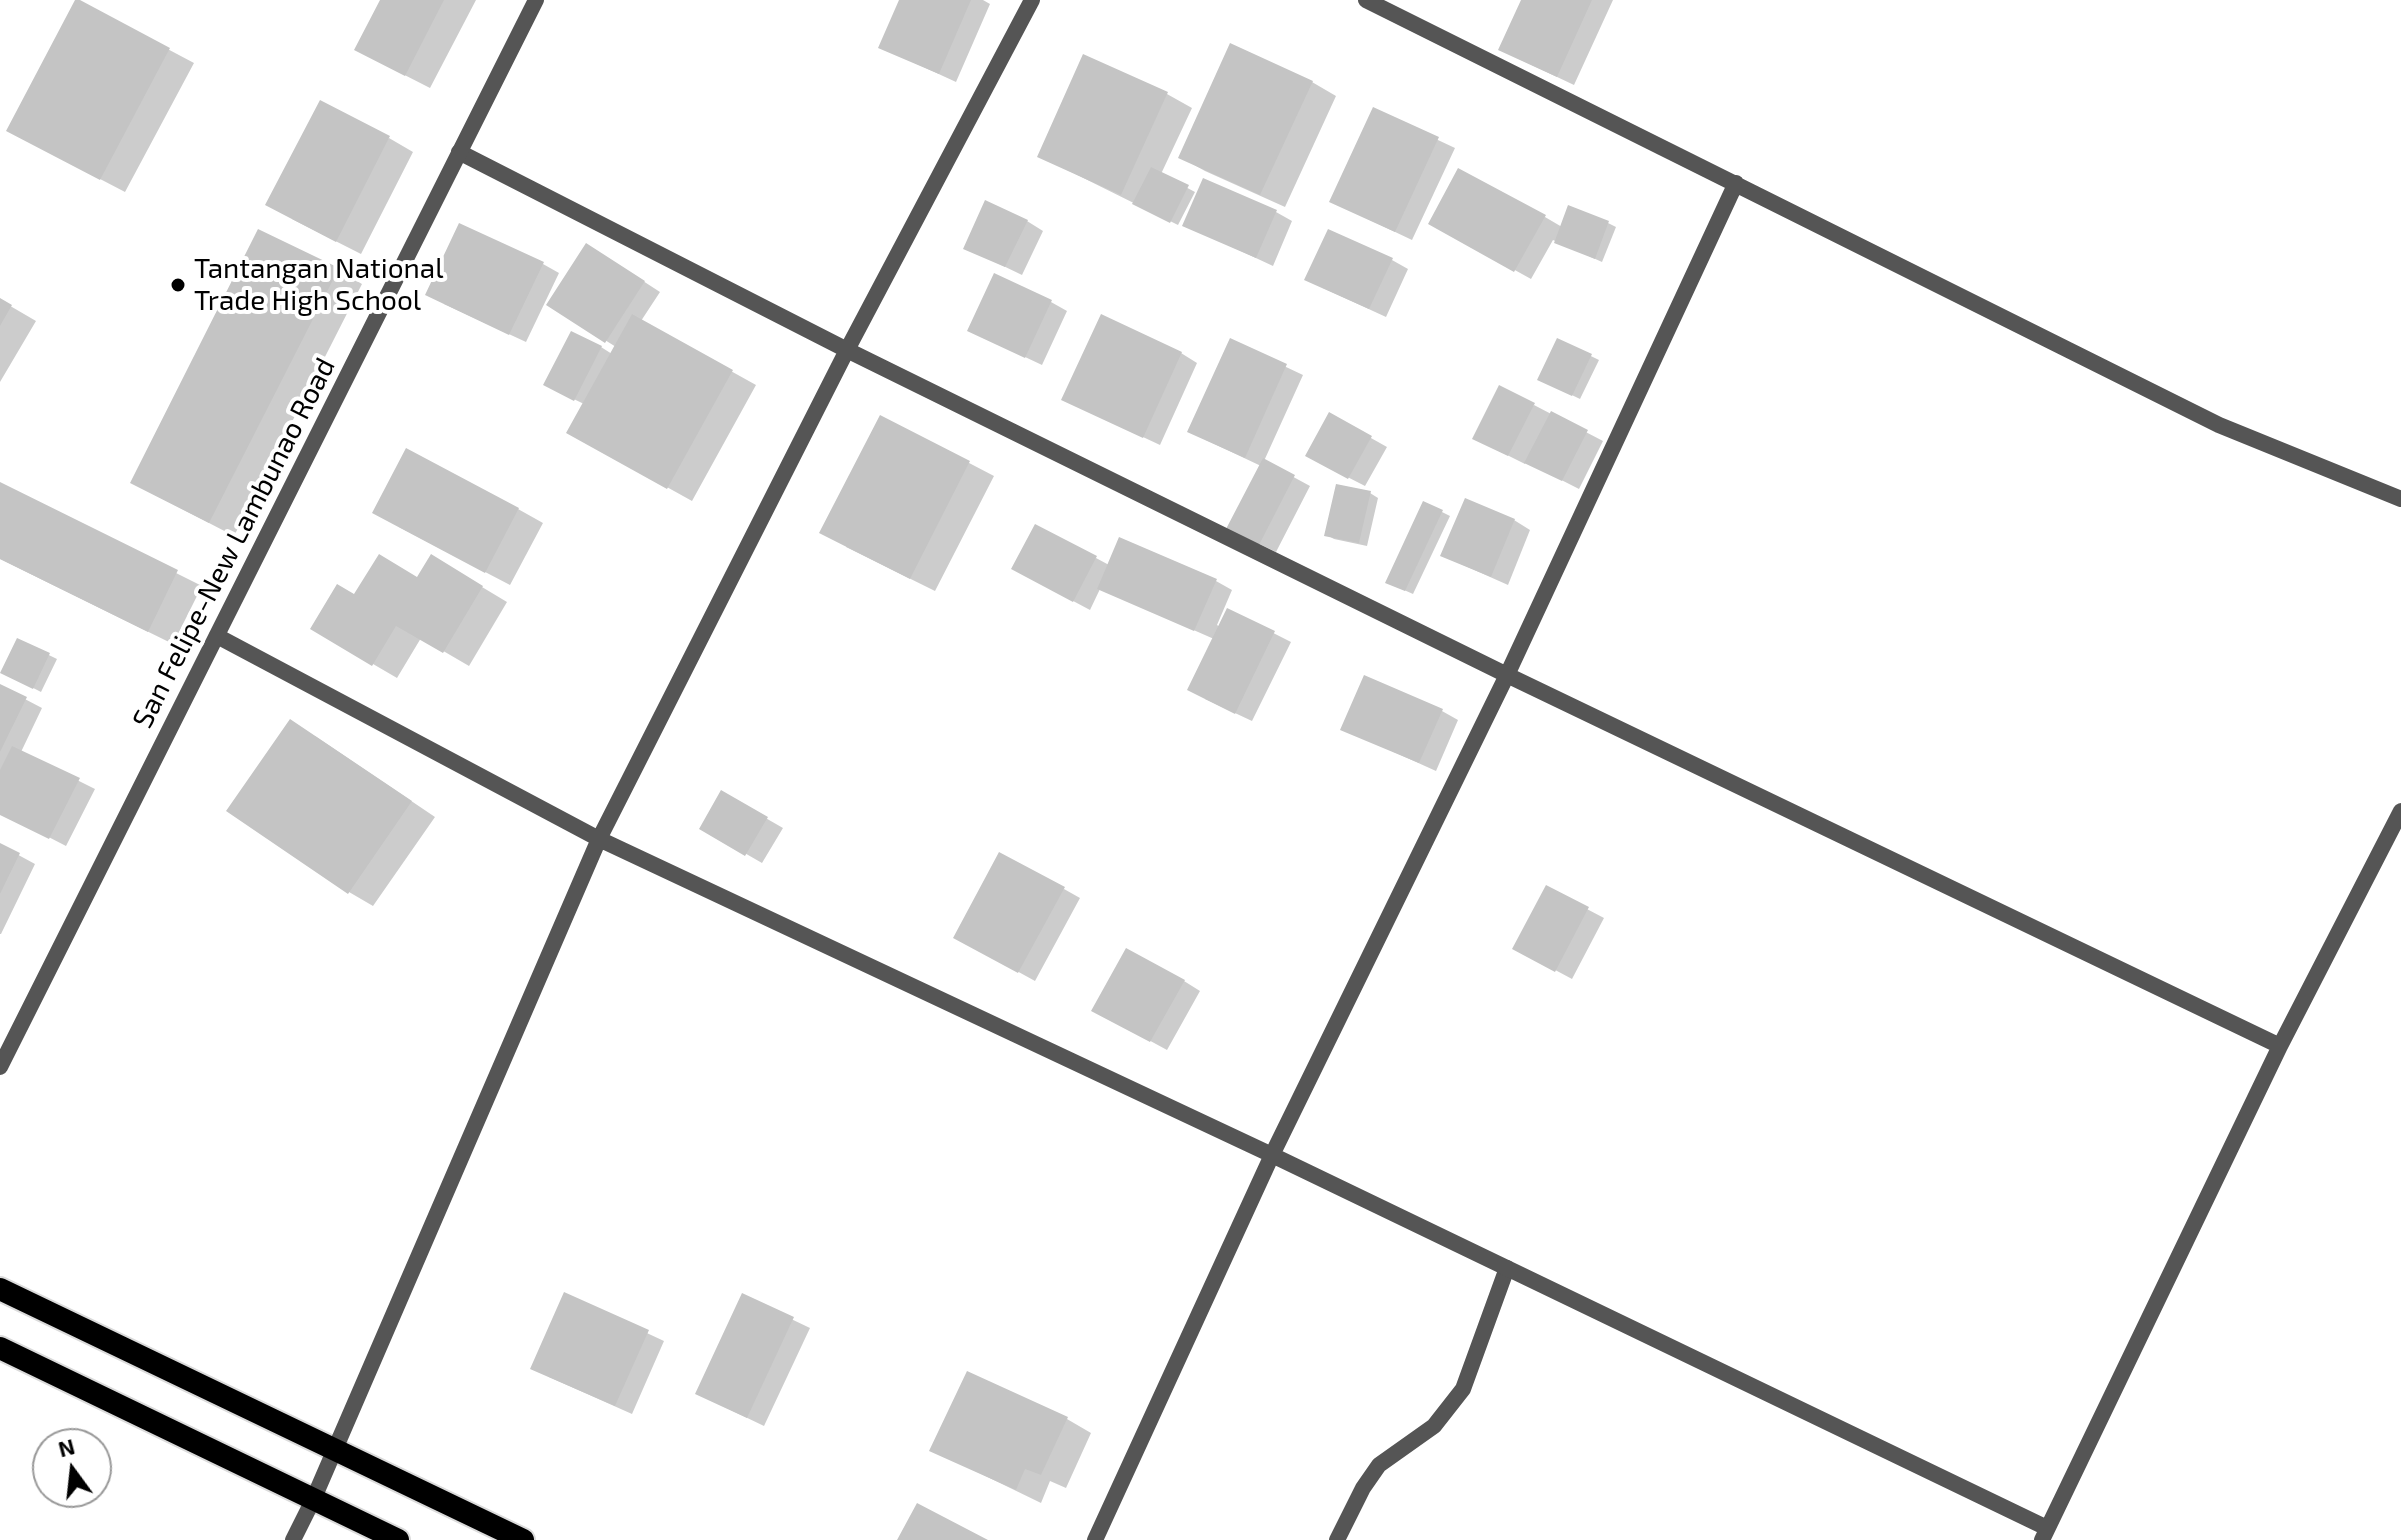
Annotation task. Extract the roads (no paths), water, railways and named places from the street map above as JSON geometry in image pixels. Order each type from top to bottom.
[{"type":"highway","points":[[0,1289],[523,1540]]},
{"type":"highway","points":[[2,1355],[398,1540]]},
{"type":"street","name":"San Felipe-New Lambunao Road","points":[[0,1067],[536,0]]},
{"type":"street","points":[[293,1540],[599,839],[847,350],[1032,0]]},
{"type":"street","points":[[1366,0],[2219,425],[2401,499]]},
{"type":"street","points":[[459,152],[847,350],[1507,675],[2280,1046]]},
{"type":"street","points":[[1095,1540],[1272,1155],[1507,675],[1736,183]]},
{"type":"street","points":[[217,636],[599,839],[1507,1268],[2044,1534],[2280,1046],[2401,811]]},
{"type":"street","points":[[1337,1540],[1363,1488],[1379,1465],[1434,1426],[1463,1389],[1507,1268]]},
{"type":"place","name":"Tantangan National Trade High School","points":[[178,285]]}]
